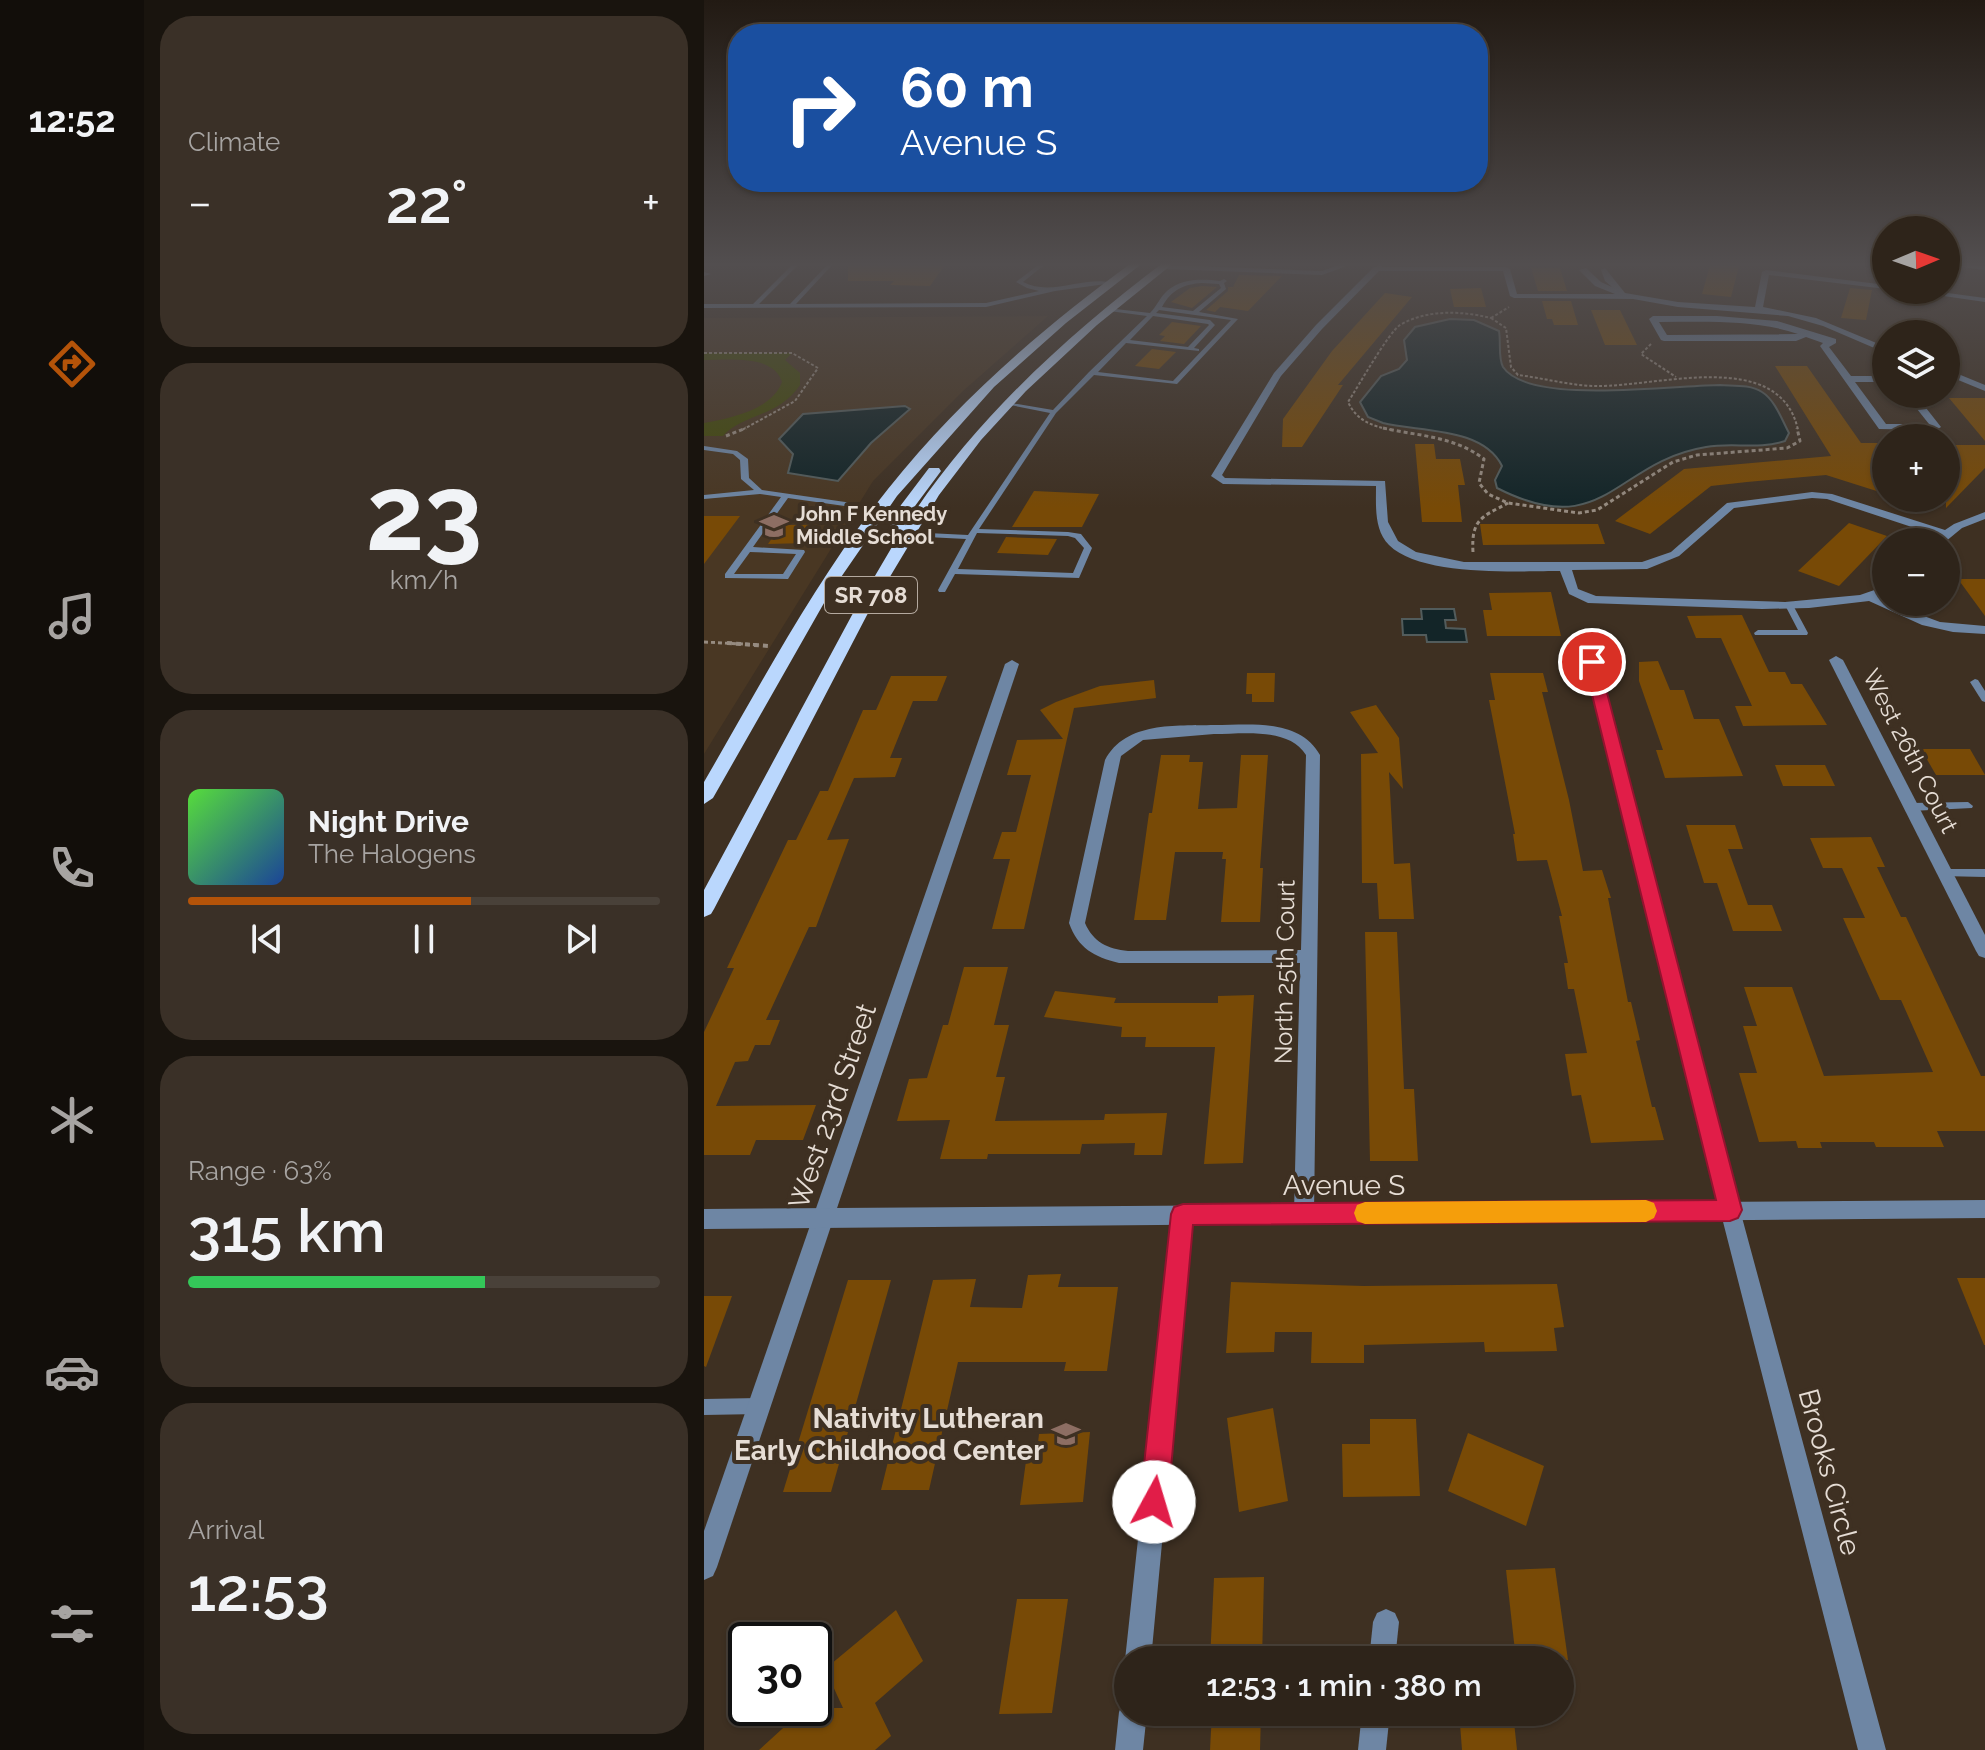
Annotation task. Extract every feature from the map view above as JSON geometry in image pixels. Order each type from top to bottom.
[{"type":"main road","name":"SR 708","points":[[704,798],[833,576],[880,509],[962,411],[1035,344]]},
{"type":"main road","name":"SR 708","points":[[704,909],[848,636],[907,534],[943,480],[1007,403],[1069,344]]},
{"type":"main road","points":[[988,386],[993,394],[1007,403]]},
{"type":"main road","points":[[907,534],[897,527],[908,505],[970,426],[971,421],[962,411]]},
{"type":"street","points":[[1304,344],[1277,375],[1216,476],[1223,481],[1381,483],[1384,528],[1392,542],[1407,552],[1431,560],[1474,566],[1643,566],[1675,554],[1731,505],[1812,495],[1828,496],[1915,528]]},
{"type":"street","points":[[1827,344],[1824,346],[1883,427],[1936,427],[1921,408]]},
{"type":"street","points":[[1960,378],[1985,388]]},
{"type":"street","points":[[1848,379],[1872,379]]},
{"type":"street","points":[[1960,528],[1985,515]]},
{"type":"street","points":[[1565,567],[1571,590],[1592,599],[1790,607],[1872,598]]},
{"type":"street","points":[[1907,616],[1939,627],[1985,630]]},
{"type":"street","name":"West 26th Court","points":[[1836,660],[1985,950]]},
{"type":"street","name":"Brooks Circle","points":[[1592,662],[1730,1210],[1872,1750]]},
{"type":"street","name":"West 23rd Street","points":[[704,1567],[1012,664]]},
{"type":"street","name":"North 25th Court","points":[[1304,1213],[1314,761],[1309,748],[1298,737],[1275,731],[1162,731],[1140,735],[1122,746],[1112,760],[1077,923],[1081,936],[1092,947],[1109,955],[1309,956]]},
{"type":"street","name":"Avenue S","points":[[704,1219],[1985,1209]]},
{"type":"street","points":[[1139,1646],[1183,1214]]},
{"type":"street","points":[[1383,1646],[1386,1622]]},
{"type":"street","points":[[1129,1750],[1132,1726]]},
{"type":"street","points":[[1372,1750],[1375,1726]]},
{"type":"lane","points":[[942,590],[972,534],[1054,412],[1121,344]]},
{"type":"lane","points":[[1146,344],[1205,351]]},
{"type":"lane","points":[[1190,349],[1195,344]]},
{"type":"lane","points":[[1091,373],[1175,383],[1212,344]]},
{"type":"lane","points":[[1007,403],[1054,412]]},
{"type":"lane","points":[[704,448],[727,450],[744,459],[745,479],[760,492]]},
{"type":"lane","points":[[704,497],[760,492],[880,509]]},
{"type":"lane","points":[[747,549],[801,552],[785,577],[728,576],[747,549],[786,496]]},
{"type":"lane","points":[[907,534],[1078,536],[1088,548],[1076,576],[952,571]]},
{"type":"lane","points":[[1758,633],[1804,633],[1790,607]]},
{"type":"lane","points":[[1975,682],[1985,699]]},
{"type":"lane","points":[[1911,807],[1968,806]]},
{"type":"lane","points":[[1945,873],[1985,873]]},
{"type":"lane","points":[[704,1407],[759,1406]]},
{"type":"path","points":[[1386,344],[1348,402],[1350,412],[1372,427],[1445,437],[1477,451],[1484,459],[1479,483],[1488,494],[1508,503],[1555,512],[1597,510],[1673,462],[1697,455],[1787,448],[1800,441],[1800,430],[1787,404],[1775,392],[1738,378],[1677,378],[1597,386],[1518,375],[1511,367],[1510,344]]},
{"type":"path","points":[[1652,344],[1641,354],[1677,378]]},
{"type":"path","points":[[704,353],[792,353],[818,368],[798,399],[758,420],[749,430],[716,436]]},
{"type":"path","points":[[1474,566],[1471,531],[1476,522],[1508,503]]},
{"type":"path","points":[[704,642],[777,646]]},
{"type":"shaded area","name":"John F Kennedy Middle School","points":[[704,344],[1017,344],[963,391],[873,481],[704,754]]},
{"type":"shaded area","points":[[1405,344],[1500,344],[1503,367],[1518,379],[1542,386],[1605,391],[1720,385],[1747,387],[1757,389],[1771,400],[1789,433],[1785,441],[1775,444],[1706,447],[1675,455],[1608,494],[1586,503],[1562,507],[1533,503],[1497,488],[1495,480],[1502,466],[1493,453],[1481,444],[1449,433],[1383,423],[1368,417],[1360,402],[1381,376],[1399,369],[1407,360]]},
{"type":"shaded area","points":[[905,406],[910,409],[871,443],[838,481],[788,473],[793,454],[779,439],[803,414]]},
{"type":"shaded area","points":[[1421,609],[1454,609],[1456,620],[1445,620],[1446,628],[1465,629],[1467,642],[1427,642],[1426,635],[1403,635],[1402,619],[1422,619]]},
{"type":"green space","points":[[704,353],[792,353],[785,360],[800,373],[800,385],[782,403],[740,423],[723,436],[704,436],[704,423],[760,406],[777,392],[782,382],[777,373],[760,363],[749,360],[704,360]]},
{"type":"building","points":[[1339,344],[1373,344],[1338,385],[1343,385],[1302,447],[1282,447],[1283,419]]},
{"type":"building","points":[[1604,344],[1637,345],[1605,345]]},
{"type":"building","points":[[1152,349],[1176,352],[1159,369],[1135,366]]},
{"type":"building","points":[[1775,366],[1807,366],[1861,443],[1872,443],[1872,490],[1826,475],[1711,486],[1650,534],[1615,521],[1684,469],[1831,456]]},
{"type":"building","points":[[1960,398],[1985,398],[1985,441],[1957,408],[1960,408]]},
{"type":"building","points":[[1415,444],[1434,444],[1436,459],[1460,459],[1465,485],[1458,485],[1462,522],[1422,522]]},
{"type":"building","points":[[1960,445],[1985,445],[1985,468],[1960,494]]},
{"type":"building","points":[[1034,491],[1099,494],[1082,527],[1012,527]]},
{"type":"building","points":[[704,516],[740,516],[704,564]]},
{"type":"building","points":[[1849,523],[1872,531],[1872,552],[1839,586],[1798,571]]},
{"type":"building","points":[[1480,524],[1598,524],[1605,544],[1483,545]]},
{"type":"building","points":[[781,525],[819,525],[808,543],[768,544]]},
{"type":"building","points":[[1006,537],[1057,539],[1048,555],[997,553]]},
{"type":"building","points":[[1960,579],[1985,579],[1985,616],[1960,582]]},
{"type":"building","points":[[1551,592],[1561,636],[1487,636],[1483,610],[1492,610],[1489,593]]},
{"type":"building","points":[[1742,615],[1769,672],[1785,672],[1791,684],[1802,684],[1827,725],[1743,726],[1735,706],[1752,706],[1721,638],[1696,638],[1687,616]]},
{"type":"building","points":[[1658,661],[1670,690],[1684,690],[1694,719],[1719,719],[1743,776],[1665,778],[1656,750],[1663,750],[1639,681],[1639,662]]},
{"type":"building","points":[[1247,673],[1275,673],[1274,702],[1252,702],[1252,694],[1246,694]]},
{"type":"building","points":[[1490,673],[1543,673],[1548,692],[1542,692],[1583,871],[1602,870],[1611,898],[1608,898],[1628,1002],[1631,1002],[1640,1040],[1636,1041],[1652,1107],[1655,1107],[1664,1140],[1591,1143],[1581,1095],[1572,1096],[1565,1054],[1587,1053],[1574,989],[1568,989],[1564,963],[1568,963],[1559,916],[1562,916],[1547,860],[1517,861],[1515,834],[1489,700],[1495,700]]},
{"type":"building","points":[[891,676],[947,676],[937,701],[913,701],[890,758],[902,758],[895,777],[854,778],[827,840],[849,839],[816,927],[809,927],[766,1020],[780,1020],[770,1045],[755,1045],[748,1061],[735,1062],[716,1106],[816,1105],[803,1140],[756,1140],[750,1155],[704,1155],[704,1032],[734,968],[727,968],[788,840],[796,840],[820,791],[828,791],[863,710],[876,710]]},
{"type":"building","points":[[1154,680],[1156,698],[1074,708],[1024,929],[992,929],[1010,859],[993,859],[1002,832],[1016,832],[1031,775],[1007,775],[1017,740],[1063,739],[1040,710],[1056,702],[1100,686]]},
{"type":"building","points":[[1376,705],[1399,738],[1403,789],[1389,772],[1394,864],[1410,863],[1414,919],[1379,919],[1377,883],[1362,883],[1361,754],[1378,753],[1350,712]]},
{"type":"building","points":[[1921,749],[1970,749],[1985,775],[1936,775]]},
{"type":"building","points":[[1161,755],[1190,755],[1189,762],[1203,762],[1198,809],[1237,808],[1241,755],[1268,755],[1260,868],[1263,868],[1260,922],[1221,922],[1226,859],[1222,859],[1223,852],[1175,852],[1166,920],[1134,920],[1149,813],[1152,813]]},
{"type":"building","points":[[1775,765],[1825,765],[1835,786],[1783,786]]},
{"type":"building","points":[[1686,825],[1735,825],[1743,849],[1728,849],[1748,905],[1772,905],[1782,931],[1733,931],[1717,883],[1704,883]]},
{"type":"building","points":[[1871,837],[1885,867],[1877,867],[1901,917],[1906,917],[1981,1076],[1985,1076],[1985,1131],[1937,1131],[1944,1147],[1876,1147],[1874,1142],[1820,1142],[1822,1148],[1798,1148],[1796,1141],[1759,1142],[1739,1073],[1757,1073],[1743,1026],[1757,1026],[1744,987],[1792,987],[1824,1076],[1933,1072],[1901,1000],[1880,1000],[1859,954],[1843,918],[1865,918],[1842,868],[1823,868],[1810,838]]},
{"type":"building","points":[[1365,932],[1397,932],[1404,1089],[1414,1089],[1418,1161],[1370,1161]]},
{"type":"building","points":[[964,967],[1008,967],[994,1025],[1009,1025],[996,1077],[1005,1077],[995,1121],[1104,1120],[1105,1114],[1167,1113],[1162,1155],[1134,1155],[1135,1143],[1082,1144],[1080,1154],[988,1154],[987,1159],[940,1159],[950,1120],[897,1121],[909,1079],[927,1078],[943,1025],[948,1025]]},
{"type":"building","points":[[1055,991],[1116,998],[1114,1003],[1218,1003],[1218,996],[1254,995],[1243,1163],[1204,1164],[1215,1047],[1145,1047],[1146,1037],[1121,1037],[1122,1027],[1044,1017]]},
{"type":"building","points":[[1061,1274],[1058,1287],[1118,1287],[1107,1371],[1064,1371],[1066,1362],[958,1362],[929,1490],[881,1490],[933,1280],[976,1279],[970,1307],[1022,1308],[1028,1275]]},
{"type":"building","points":[[1957,1278],[1985,1278],[1985,1345],[1984,1345]]},
{"type":"building","points":[[848,1280],[891,1280],[831,1492],[783,1492]]},
{"type":"building","points":[[1231,1282],[1364,1286],[1557,1284],[1564,1327],[1554,1328],[1557,1351],[1485,1352],[1484,1342],[1364,1345],[1364,1363],[1311,1363],[1312,1332],[1275,1332],[1274,1352],[1226,1353]]},
{"type":"building","points":[[704,1296],[732,1296],[706,1367],[704,1366]]},
{"type":"building","points":[[1273,1408],[1288,1501],[1239,1512],[1227,1418]]},
{"type":"building","points":[[1370,1419],[1416,1419],[1420,1496],[1343,1497],[1342,1444],[1370,1444]]},
{"type":"building","points":[[1090,1432],[1083,1502],[1020,1505],[1026,1461],[1036,1461],[1039,1434]]},
{"type":"building","points":[[1468,1433],[1544,1466],[1526,1526],[1448,1491]]},
{"type":"building","points":[[1555,1568],[1566,1646],[1514,1646],[1506,1570]]},
{"type":"building","points":[[1264,1577],[1262,1646],[1211,1646],[1214,1578]]},
{"type":"building","points":[[1017,1599],[1068,1599],[1052,1713],[999,1714]]},
{"type":"building","points":[[896,1610],[923,1661],[875,1703],[891,1736],[875,1750],[759,1750],[785,1726],[832,1726],[832,1708],[843,1708],[832,1684],[832,1663]]},
{"type":"building","points":[[1211,1726],[1261,1726],[1260,1750],[1210,1750]]},
{"type":"building","points":[[1460,1726],[1514,1726],[1517,1750],[1462,1750]]},
{"type":"slow traffic","points":[[1365,1213],[1646,1211]]},
{"type":"place","name":"John F Kennedy Middle School","points":[[774,526]]},
{"type":"place","name":"Nativity Lutheran Early Childhood Center","points":[[1066,1434]]},
{"type":"route","points":[[1154,1502],[1183,1214],[1730,1210],[1592,662]]}]
